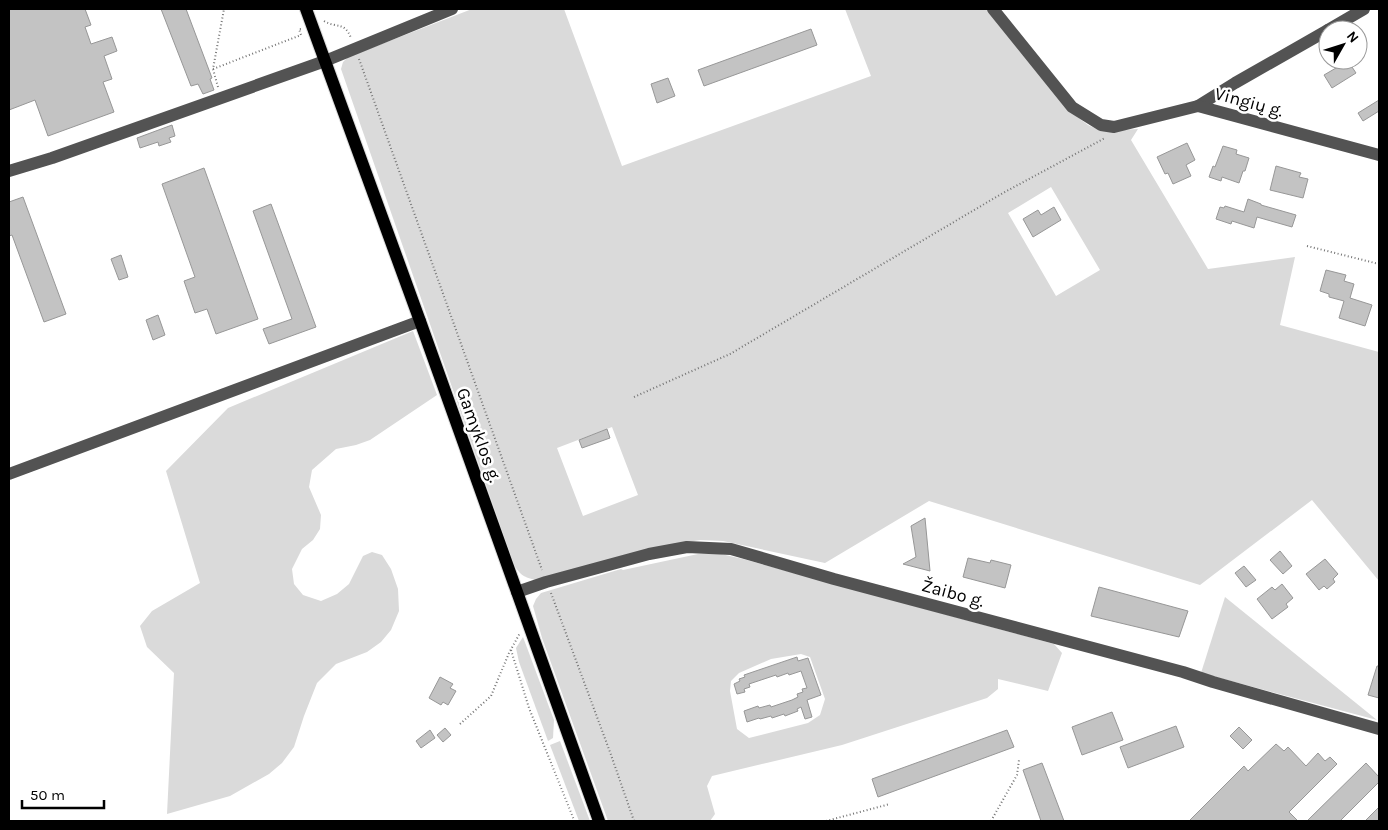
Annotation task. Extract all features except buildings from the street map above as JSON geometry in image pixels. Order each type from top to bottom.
[{"type":"main road","name":"Gamyklos g.","points":[[306,9],[599,821]]},
{"type":"street","points":[[9,171],[52,158],[325,61],[452,9]]},
{"type":"street","points":[[993,9],[1072,107],[1100,125],[1114,127],[1198,106]]},
{"type":"street","name":"Vingių g.","points":[[1345,20],[1364,9]]},
{"type":"street","name":"Vingių g.","points":[[1198,106],[1235,82],[1318,36]]},
{"type":"street","name":"Vingių g.","points":[[1198,106],[1379,154]]},
{"type":"street","points":[[9,474],[420,321]]},
{"type":"street","name":"Žaibo g.","points":[[517,592],[546,582],[649,554],[687,546],[731,549],[834,579],[1183,672],[1379,729]]},
{"type":"path","points":[[222,98],[212,69],[224,9]]},
{"type":"path","points":[[212,69],[301,35],[299,29],[323,21],[343,26],[348,30],[634,821]]},
{"type":"path","points":[[634,398],[730,354],[1003,193],[1091,146],[1109,135],[1114,127]]},
{"type":"path","points":[[1308,246],[1379,264]]},
{"type":"path","points":[[460,724],[491,696],[511,650],[527,620]]},
{"type":"path","points":[[511,650],[529,708],[574,821]]},
{"type":"path","points":[[992,821],[1017,775],[1020,760]]},
{"type":"path","points":[[826,821],[890,804]]},
{"type":"shaded area","points":[[472,9],[564,9],[622,166],[871,76],[845,9],[988,9],[1072,113],[1088,125],[1101,131],[1138,129],[1131,140],[1208,269],[1295,257],[1280,325],[1379,352],[1379,581],[1312,500],[1200,585],[929,501],[825,563],[723,541],[700,540],[675,544],[536,580],[526,577],[514,565],[341,69],[343,62],[348,57]],"holes":[[[1051,187],[1100,270],[1056,296],[1008,213]],[[612,427],[638,495],[583,516],[557,448]]]},
{"type":"shaded area","points":[[413,331],[437,395],[370,440],[336,449],[312,470],[309,487],[321,515],[320,529],[313,540],[302,549],[292,569],[294,584],[303,595],[321,601],[337,594],[349,584],[363,556],[372,552],[382,555],[391,569],[398,589],[399,611],[391,630],[381,642],[367,652],[336,664],[317,683],[294,747],[282,763],[269,774],[230,796],[167,814],[174,673],[147,647],[140,626],[152,611],[200,583],[166,471],[228,408]]},
{"type":"shaded area","points":[[698,554],[721,554],[1054,644],[1062,653],[1048,691],[998,679],[998,689],[987,698],[842,745],[712,776],[707,786],[715,814],[710,821],[608,821],[542,638],[533,606],[541,593],[621,569]],"holes":[[[801,654],[810,657],[825,699],[820,715],[808,723],[749,738],[737,729],[730,691],[731,681],[739,673],[771,659]]]},
{"type":"shaded area","points":[[1225,597],[1377,720],[1201,673]]},
{"type":"shaded area","points":[[523,637],[554,720],[553,738],[548,741],[519,662],[516,648]]},
{"type":"shaded area","points":[[560,741],[590,821],[579,821],[550,745]]}]
